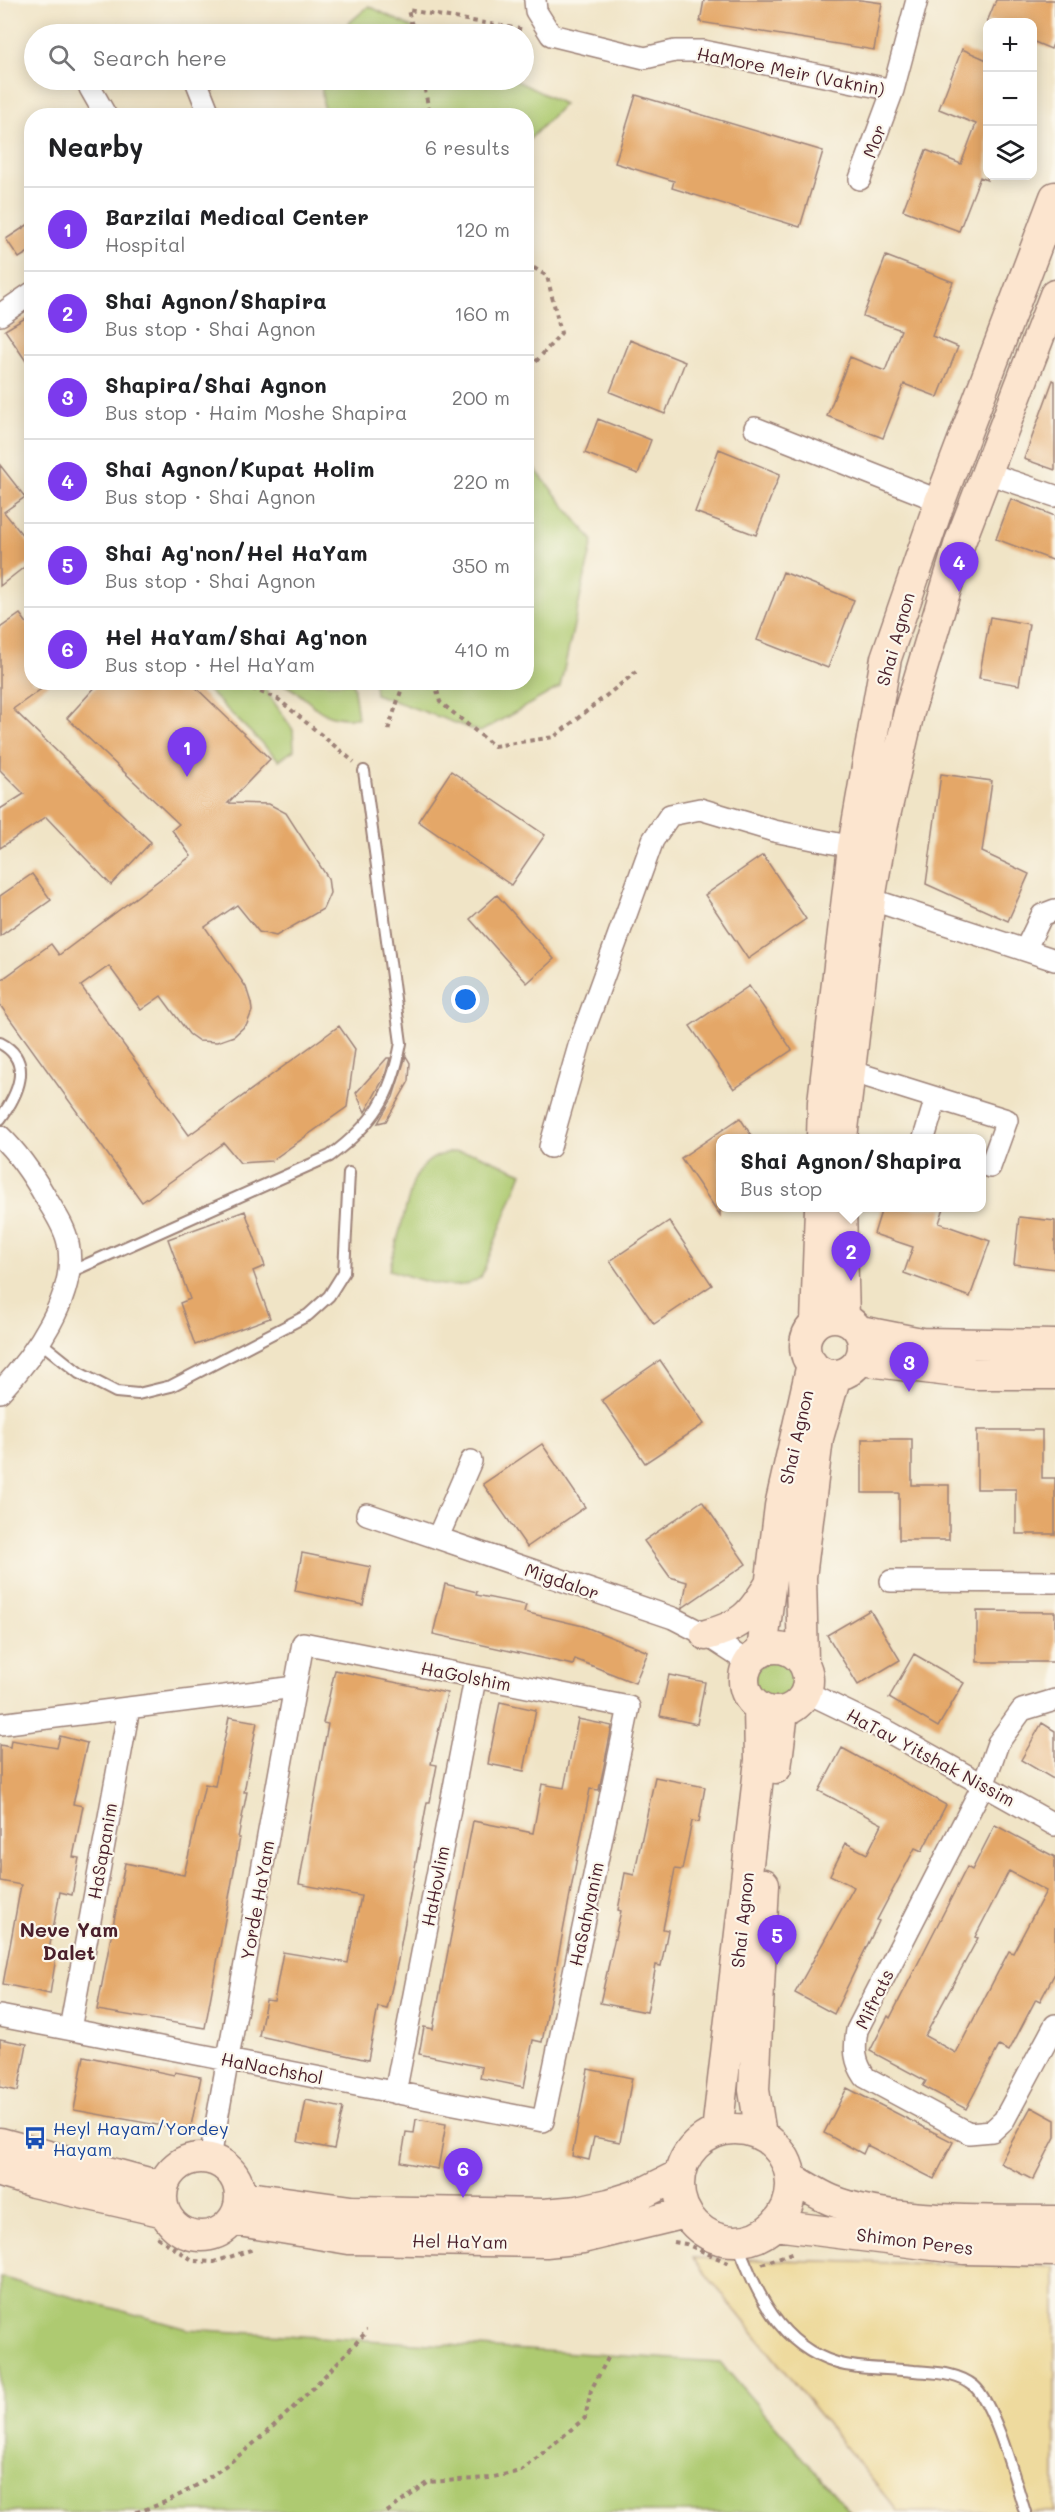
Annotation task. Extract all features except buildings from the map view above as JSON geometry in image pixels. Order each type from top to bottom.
[{"type":"street","points":[[535,0],[536,11],[551,35]]},
{"type":"street","name":"Mor","points":[[860,179],[893,90],[917,0]]},
{"type":"street","name":"HaMore Meir (Vaknin)","points":[[551,35],[645,58],[675,51],[703,51],[893,90]]},
{"type":"street","points":[[91,90],[101,108]]},
{"type":"street","points":[[200,90],[207,108]]},
{"type":"street","name":"Shai Agnon","points":[[822,1134],[823,1102],[853,847],[886,658],[940,501],[1055,197]]},
{"type":"street","name":"Shai Agnon","points":[[842,1134],[870,899],[883,824],[909,712],[960,542],[1055,295]]},
{"type":"street","points":[[0,315],[24,298]]},
{"type":"street","points":[[755,428],[940,501]]},
{"type":"street","points":[[987,473],[1055,496]]},
{"type":"street","points":[[550,1147],[581,1039],[653,840],[670,815],[700,809],[774,831],[853,847]]},
{"type":"street","points":[[870,899],[1055,960]]},
{"type":"street","points":[[1025,950],[1042,915],[1055,910]]},
{"type":"street","points":[[850,1071],[1007,1120],[990,1167],[986,1166]]},
{"type":"street","points":[[925,1134],[936,1098]]},
{"type":"street","points":[[0,1136],[17,1152],[58,1218],[68,1243],[70,1272],[61,1304],[22,1368],[0,1392]]},
{"type":"street","points":[[821,1212],[840,1324],[863,1340],[836,1366]]},
{"type":"street","points":[[840,1324],[842,1212]]},
{"type":"street","points":[[1055,1345],[921,1343],[840,1324],[806,1338],[807,1356],[836,1366],[973,1374],[1055,1374]]},
{"type":"street","name":"Shai Agnon","points":[[755,1658],[772,1582],[780,1506],[836,1366]]},
{"type":"street","name":"Shai Agnon","points":[[803,1662],[801,1587],[806,1542],[818,1438],[836,1366]]},
{"type":"street","points":[[438,1537],[471,1461]]},
{"type":"street","name":"Migdalor","points":[[367,1514],[673,1618],[755,1658]]},
{"type":"street","points":[[891,1581],[1055,1582]]},
{"type":"street","points":[[706,1635],[730,1629],[739,1624],[758,1603],[772,1582]]},
{"type":"street","name":"HaGolshim","points":[[303,1643],[629,1707]]},
{"type":"street","name":"Yorde HaYam","points":[[210,2158],[303,1643]]},
{"type":"street","points":[[780,1648],[796,1655],[803,1662],[807,1671],[806,1692],[793,1708],[771,1710],[746,1693],[744,1683],[755,1658],[780,1648]]},
{"type":"street","name":"HaHovlim","points":[[395,2092],[475,1678]]},
{"type":"street","points":[[0,1724],[295,1687]]},
{"type":"street","name":"HaTav Yitshak Nissim","points":[[806,1692],[889,1732],[984,1783],[1055,1825]]},
{"type":"street","name":"Mifrats","points":[[1054,2029],[1004,2120],[992,2131],[969,2133],[865,2077],[857,2065],[854,2050],[857,2031],[984,1783],[998,1743],[1022,1710],[1055,1700]]},
{"type":"street","name":"HaSahyanim","points":[[543,2121],[629,1707]]},
{"type":"street","name":"HaSapanim","points":[[70,2029],[129,1708]]},
{"type":"street","name":"Shai Agnon","points":[[717,2132],[760,1760],[771,1710]]},
{"type":"street","name":"Shai Agnon","points":[[761,2135],[754,2090],[771,1710]]},
{"type":"street","name":"HaNachshol","points":[[0,2016],[543,2121]]},
{"type":"street","points":[[734,2129],[761,2135],[781,2153],[791,2178],[790,2198],[775,2225],[758,2237],[737,2242],[707,2234],[686,2213],[679,2195],[679,2175],[692,2148],[717,2132],[734,2129]]},
{"type":"street","points":[[0,2143],[164,2200]]},
{"type":"street","points":[[210,2158],[222,2163],[232,2172],[237,2208],[223,2230],[211,2235],[197,2236],[184,2232],[173,2224],[164,2200],[168,2175],[186,2160],[210,2158]]},
{"type":"street","points":[[0,2172],[33,2182],[164,2200]]},
{"type":"street","name":"Hel HaYam","points":[[237,2208],[544,2214],[578,2211],[609,2204],[641,2194],[679,2175]]},
{"type":"street","name":"Shimon Peres","points":[[791,2178],[832,2200],[888,2214],[966,2220],[1055,2222]]},
{"type":"street","name":"Hel HaYam","points":[[237,2208],[349,2239],[546,2242],[583,2238],[686,2213]]},
{"type":"street","name":"Shimon Peres","points":[[775,2225],[965,2249],[1055,2251]]},
{"type":"lane","points":[[70,1272],[330,1156],[353,1139],[382,1102],[395,1077],[401,1043],[364,771]]},
{"type":"lane","points":[[0,1043],[6,1046],[19,1064],[21,1082],[12,1102],[0,1119]]},
{"type":"lane","points":[[39,1341],[79,1373],[116,1392],[138,1394],[171,1386],[308,1315],[329,1296],[344,1272],[349,1173]]},
{"type":"lane","points":[[737,2242],[756,2288],[771,2314],[784,2333],[802,2346],[837,2363],[955,2375],[976,2387],[989,2409],[1025,2512]]},
{"type":"path","points":[[412,24],[408,10],[488,24]]},
{"type":"path","points":[[534,32],[551,35]]},
{"type":"path","points":[[425,90],[428,108]]},
{"type":"path","points":[[534,268],[547,276],[561,333],[534,364]]},
{"type":"path","points":[[437,690],[440,702],[494,747],[554,737],[636,672]]},
{"type":"path","points":[[255,690],[278,699],[364,771]]},
{"type":"path","points":[[388,730],[401,690]]},
{"type":"path","points":[[136,2512],[161,2506],[226,2464],[299,2404],[367,2331]]},
{"type":"path","points":[[387,2512],[429,2482],[489,2478],[520,2470],[585,2418],[591,2390],[608,2358]]},
{"type":"green space","points":[[369,6],[405,24],[348,24]]},
{"type":"green space","points":[[534,89],[564,104],[534,135],[534,108],[323,108],[322,90]]},
{"type":"green space","points":[[534,468],[593,541],[560,687],[480,732],[375,694],[375,690],[534,690]]},
{"type":"green space","points":[[207,690],[266,690],[293,730],[294,750],[279,760]]},
{"type":"green space","points":[[294,690],[354,690],[358,718],[331,716]]},
{"type":"green space","points":[[454,1152],[475,1153],[522,1173],[481,1277],[471,1283],[448,1285],[423,1281],[389,1270],[413,1182],[429,1161],[440,1155]]},
{"type":"green space","points":[[775,1660],[783,1661],[790,1666],[795,1673],[795,1689],[790,1696],[783,1701],[775,1702],[767,1701],[760,1696],[755,1689],[754,1681],[755,1673],[760,1666],[767,1661]]},
{"type":"green space","points":[[0,2277],[188,2329],[720,2362],[850,2512],[0,2512]]},
{"type":"sand","points":[[693,2258],[1055,2267],[1055,2512],[898,2512]]},
{"type":"place","name":"Shai Agnon/Kupat Holim","points":[[959,592]]},
{"type":"place","name":"Barzilai Medical Center","points":[[187,777]]},
{"type":"place","name":"Shai Agnon/Shapira","points":[[851,1281]]},
{"type":"place","name":"Shapira/Shai Agnon","points":[[909,1392]]},
{"type":"place","name":"Shai Ag'non/Hel HaYam","points":[[777,1965]]},
{"type":"place","name":"Heyl Hayam/Yordey Hayam","points":[[35,2138]]},
{"type":"place","name":"Hel HaYam/Shai Ag'non","points":[[463,2198]]},
{"type":"district","name":"Neve Yam Dalet","points":[[69,1940]]}]
